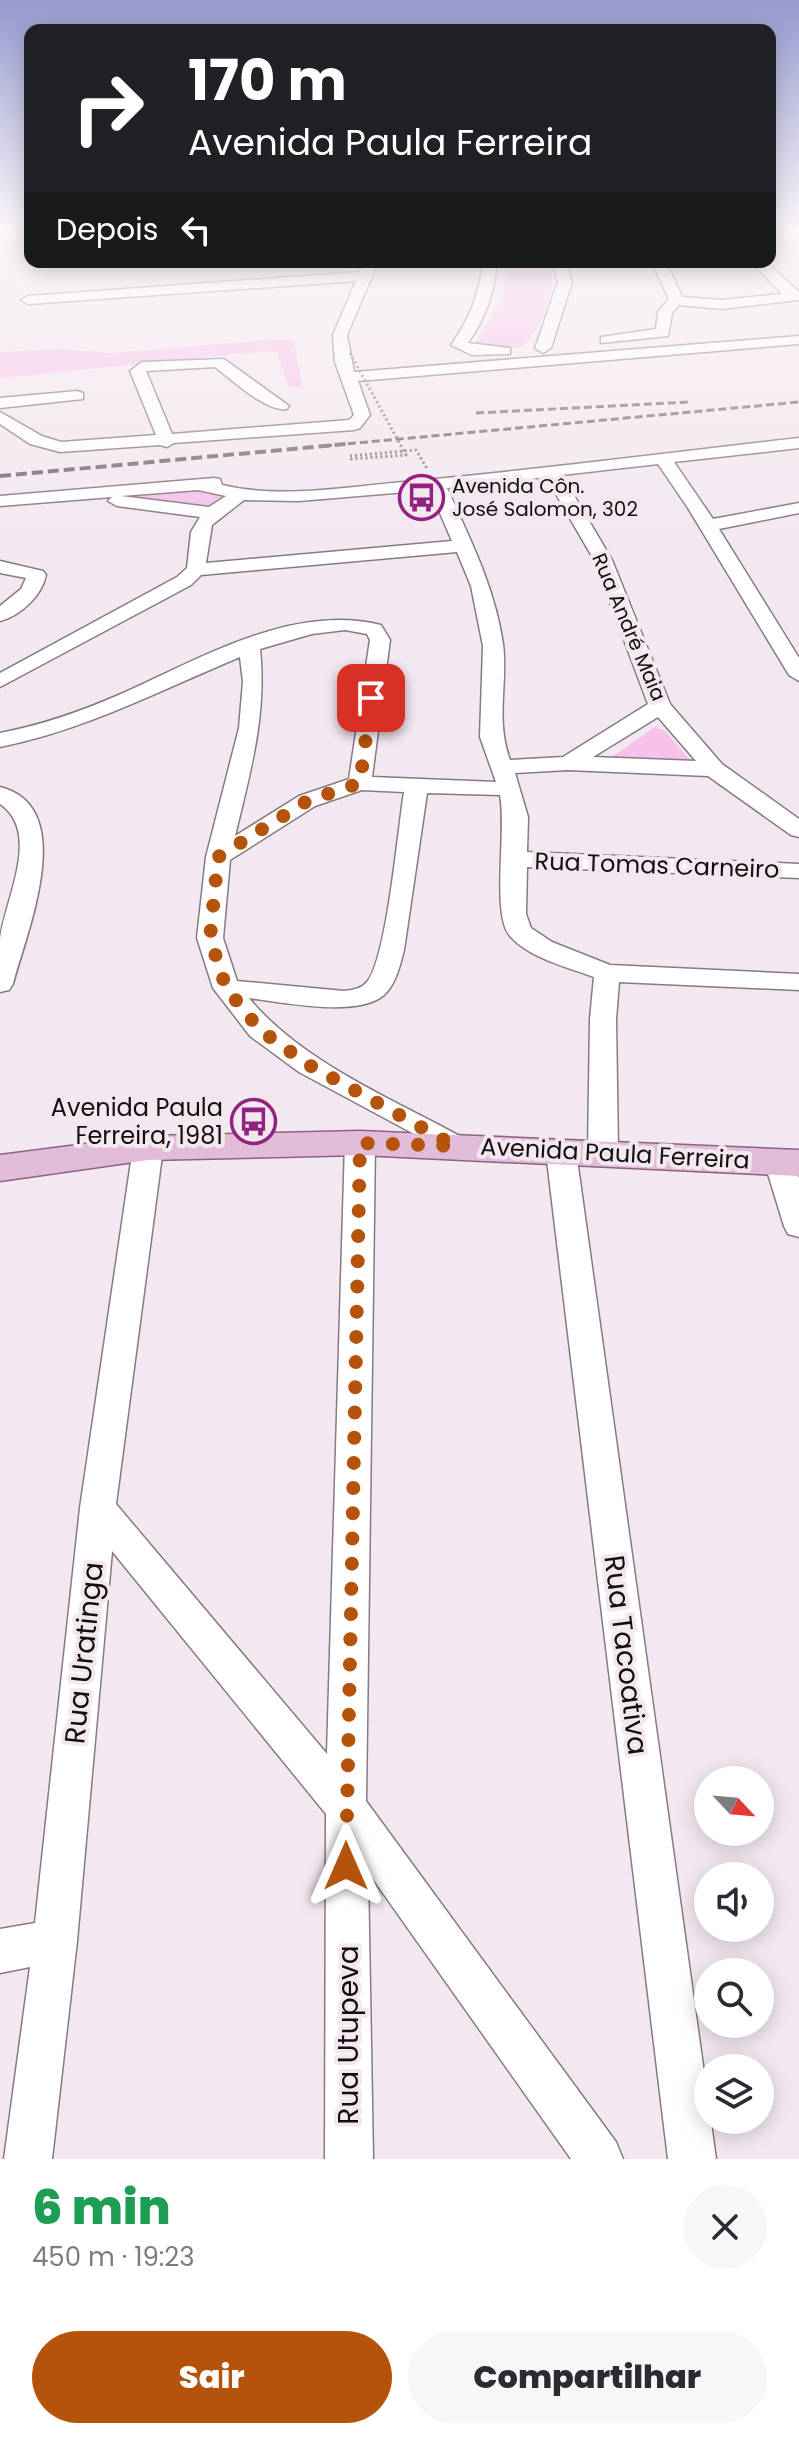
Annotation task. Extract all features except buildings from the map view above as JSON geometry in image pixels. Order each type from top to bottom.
[{"type":"main road","name":"Avenida Paula Ferreira","points":[[0,1168],[148,1148],[360,1143],[789,1162]]},
{"type":"street","points":[[0,417],[36,440],[60,447],[167,442],[354,425],[362,415],[343,362],[342,330]]},
{"type":"street","points":[[470,330],[459,345],[496,352],[663,333],[663,330]]},
{"type":"street","points":[[543,348],[549,330]]},
{"type":"street","points":[[349,377],[799,340]]},
{"type":"street","points":[[167,442],[138,371],[142,367],[219,362],[247,385],[281,406]]},
{"type":"street","points":[[0,403],[77,396]]},
{"type":"street","points":[[0,501],[197,484],[277,493],[324,493],[436,484],[799,443]]},
{"type":"street","points":[[662,458],[799,675]]},
{"type":"street","name":"Rua André Maia","points":[[551,470],[603,560],[660,706],[714,769],[799,830]]},
{"type":"street","points":[[436,484],[481,586],[493,646],[491,737],[516,817],[513,914],[520,932],[543,948],[607,973],[799,982]]},
{"type":"street","points":[[196,570],[198,539],[203,522],[241,490]]},
{"type":"street","points":[[92,493],[135,505],[211,513]]},
{"type":"street","points":[[707,526],[799,508]]},
{"type":"street","points":[[0,681],[162,594],[196,570],[463,546]]},
{"type":"street","points":[[0,567],[25,570],[36,575],[35,585],[21,601],[0,615]]},
{"type":"street","points":[[0,740],[99,711],[249,646],[313,627],[343,622],[374,629],[380,640],[360,783]]},
{"type":"street","points":[[249,646],[253,682],[250,728],[218,857],[210,938],[226,988],[260,1030],[309,1065],[455,1146]]},
{"type":"street","points":[[568,763],[660,706]]},
{"type":"street","points":[[218,857],[307,801],[360,783],[416,786],[505,778],[568,763],[714,769]]},
{"type":"street","points":[[226,988],[344,999],[358,998],[380,984],[391,953],[416,786]]},
{"type":"street","points":[[0,794],[23,809],[31,826],[30,875],[0,984]]},
{"type":"street","name":"Rua Tomas Carneiro","points":[[514,859],[799,871]]},
{"type":"street","points":[[603,1152],[603,1019],[607,973]]},
{"type":"street","name":"Rua Utupeva","points":[[349,2159],[346,1807],[360,1143]]},
{"type":"street","name":"Rua Uratinga","points":[[28,2159],[55,1941],[98,1508],[148,1148]]},
{"type":"street","name":"Rua Tacoativa","points":[[561,1152],[692,2159]]},
{"type":"street","points":[[789,1162],[799,1226]]},
{"type":"street","points":[[98,1508],[346,1807],[599,2159]]},
{"type":"street","points":[[0,1951],[55,1941]]},
{"type":"path","points":[[350,353],[406,455],[351,459],[350,456],[416,450],[436,484]]},
{"type":"shaded area","points":[[483,330],[536,330],[523,347],[477,348],[476,341]]},
{"type":"shaded area","points":[[281,339],[294,341],[302,387],[288,386],[277,353],[266,351],[0,378],[0,352],[59,349],[111,353]]},
{"type":"shaded area","points":[[203,489],[220,494],[222,500],[211,508],[110,496]]},
{"type":"shaded area","points":[[655,727],[665,731],[689,759],[687,762],[609,759]]},
{"type":"railway","points":[[476,413],[689,402]]},
{"type":"railway","points":[[324,446],[799,402]]},
{"type":"railway","points":[[0,476],[346,444]]},
{"type":"place","name":"Avenida Côn. José Salomon, 302","points":[[421,497]]},
{"type":"place","name":"Avenida Paula Ferreira, 1981","points":[[254,1121]]},
{"type":"route","points":[[346,1866],[360,1143],[455,1146],[309,1065],[260,1030],[226,988],[210,938],[218,857],[307,801],[360,783],[371,698]]}]
